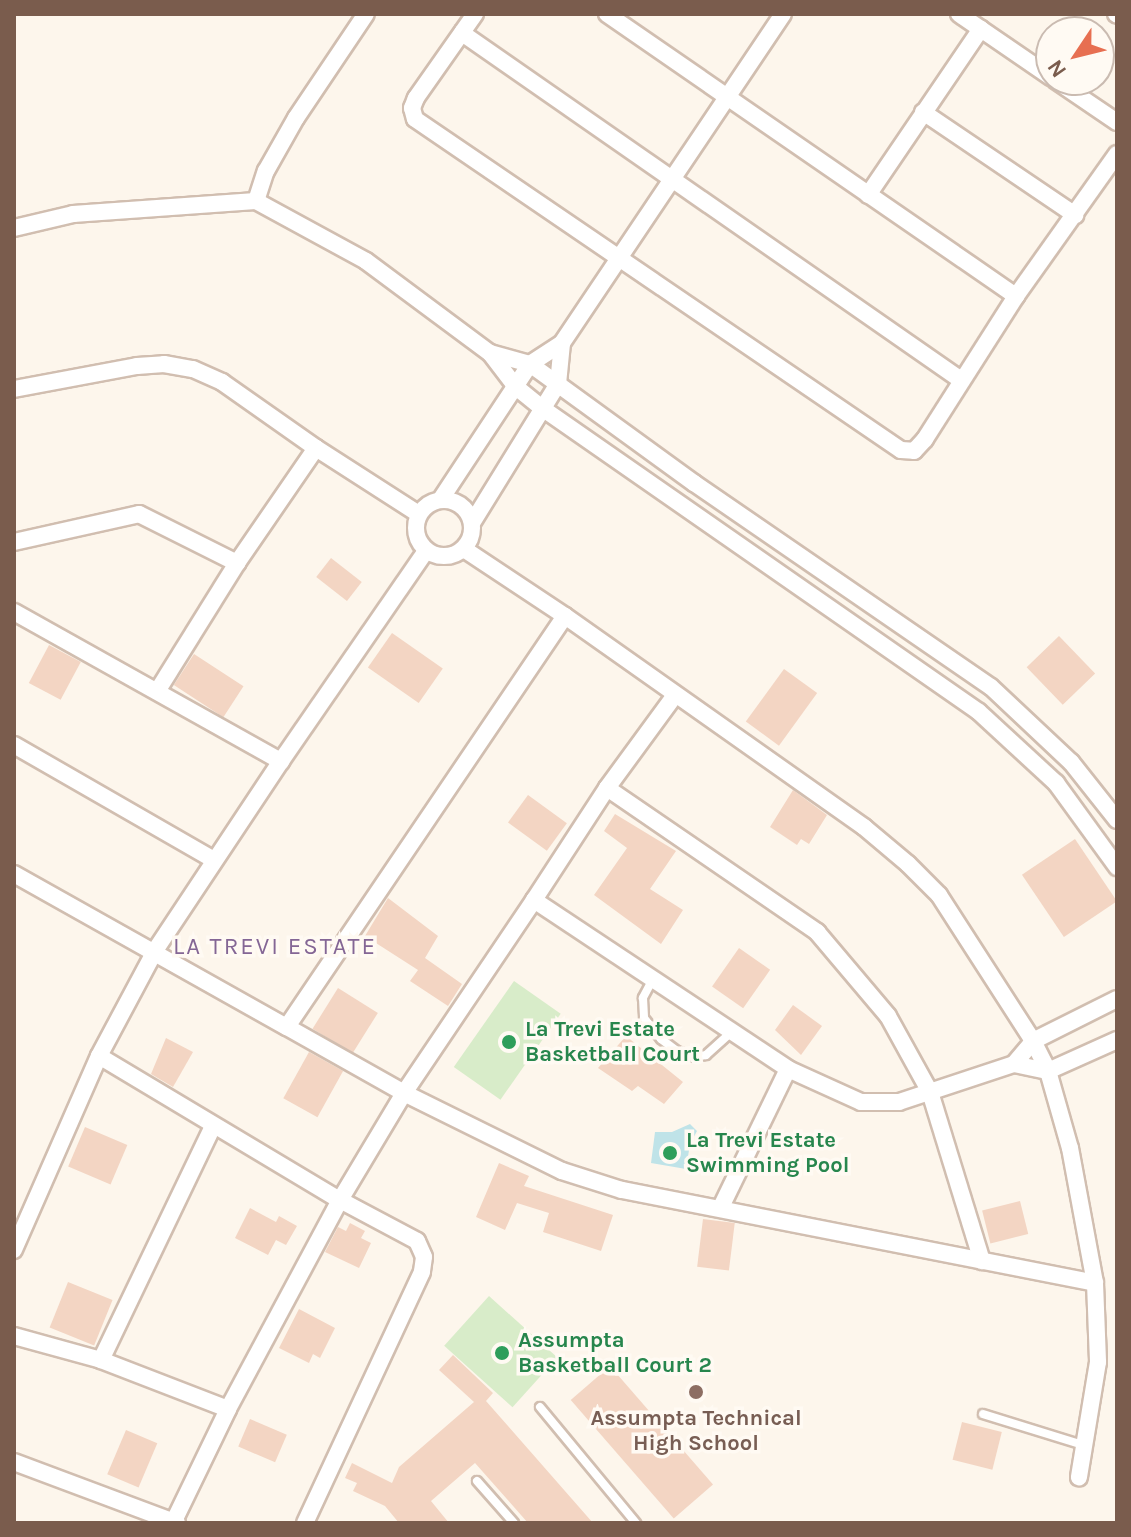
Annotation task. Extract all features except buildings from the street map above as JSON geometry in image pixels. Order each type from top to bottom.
[{"type":"street","points":[[256,201],[266,171],[296,118],[366,14]]},
{"type":"street","points":[[475,14],[416,98],[412,108],[415,119],[901,450],[914,451],[925,439],[1016,296],[1117,154]]},
{"type":"street","points":[[607,14],[1016,296]]},
{"type":"street","points":[[441,499],[530,364],[562,343],[783,14]]},
{"type":"street","points":[[959,14],[1035,66]]},
{"type":"street","points":[[868,195],[981,29]]},
{"type":"street","points":[[462,33],[961,380]]},
{"type":"street","points":[[1079,96],[1117,122]]},
{"type":"street","points":[[923,112],[1075,215]]},
{"type":"street","points":[[14,228],[73,214],[256,201],[366,261],[490,353],[516,387],[542,408],[979,712],[1056,783],[1117,867]]},
{"type":"street","points":[[472,523],[466,510],[455,502],[441,499],[428,504],[419,514],[415,527],[417,541],[426,551],[439,557],[453,556],[464,549],[471,537],[472,523],[558,384],[562,343]]},
{"type":"street","points":[[490,353],[530,364],[991,687],[1071,762],[1117,820]]},
{"type":"street","points":[[14,389],[137,366],[164,364],[193,369],[222,382],[316,448],[419,514]]},
{"type":"street","points":[[158,690],[237,563],[316,448]]},
{"type":"street","points":[[14,542],[139,514],[237,563]]},
{"type":"street","points":[[464,549],[565,616],[864,827],[939,895],[1033,1041],[1048,1071],[1070,1148],[1095,1283],[1098,1362],[1079,1477]]},
{"type":"street","points":[[14,1250],[99,1056],[155,951],[426,551]]},
{"type":"street","points":[[14,612],[281,761]]},
{"type":"street","points":[[287,1027],[565,616]]},
{"type":"street","points":[[979,712],[991,687]]},
{"type":"street","points":[[14,1462],[175,1523],[228,1409],[340,1200],[404,1093],[607,788],[675,695]]},
{"type":"street","points":[[14,745],[214,860]]},
{"type":"street","points":[[607,788],[817,932],[888,1016],[930,1092],[982,1261]]},
{"type":"street","points":[[14,874],[404,1093],[562,1171],[622,1190],[721,1207],[1095,1283]]},
{"type":"street","points":[[534,900],[654,976],[788,1069],[861,1102],[899,1102],[1014,1064],[1048,1071],[1117,1040]]},
{"type":"street","points":[[1014,1064],[1033,1041],[1117,999]]},
{"type":"street","points":[[99,1056],[340,1200],[417,1241],[424,1257],[422,1272],[305,1523]]},
{"type":"street","points":[[721,1207],[788,1069]]},
{"type":"street","points":[[101,1360],[213,1126]]},
{"type":"street","points":[[14,1336],[101,1360],[228,1409]]},
{"type":"lane","points":[[654,976],[643,998],[644,1018],[661,1039],[677,1051],[694,1057],[706,1055],[734,1030]]},
{"type":"lane","points":[[540,1407],[636,1523]]},
{"type":"lane","points":[[983,1414],[1083,1445]]},
{"type":"lane","points":[[477,1481],[514,1523]]},
{"type":"green space","name":"La Trevi Estate Basketball Court","points":[[514,981],[561,1014],[500,1100],[454,1067]]},
{"type":"green space","name":"Assumpta Basketball Court 2","points":[[489,1296],[557,1358],[513,1407],[444,1346]]},
{"type":"water","name":"La Trevi Estate Swimming Pool","points":[[690,1124],[697,1131],[690,1144],[686,1169],[651,1163],[655,1132],[672,1132]]},
{"type":"place","name":"La Trevi Estate Basketball Court","points":[[509,1042]]},
{"type":"place","name":"La Trevi Estate Swimming Pool","points":[[670,1153]]},
{"type":"place","name":"Assumpta Basketball Court 2","points":[[502,1353]]},
{"type":"place","name":"Assumpta Technical High School","points":[[696,1392]]},
{"type":"district","name":"LA TREVI ESTATE","points":[[275,947]]}]
